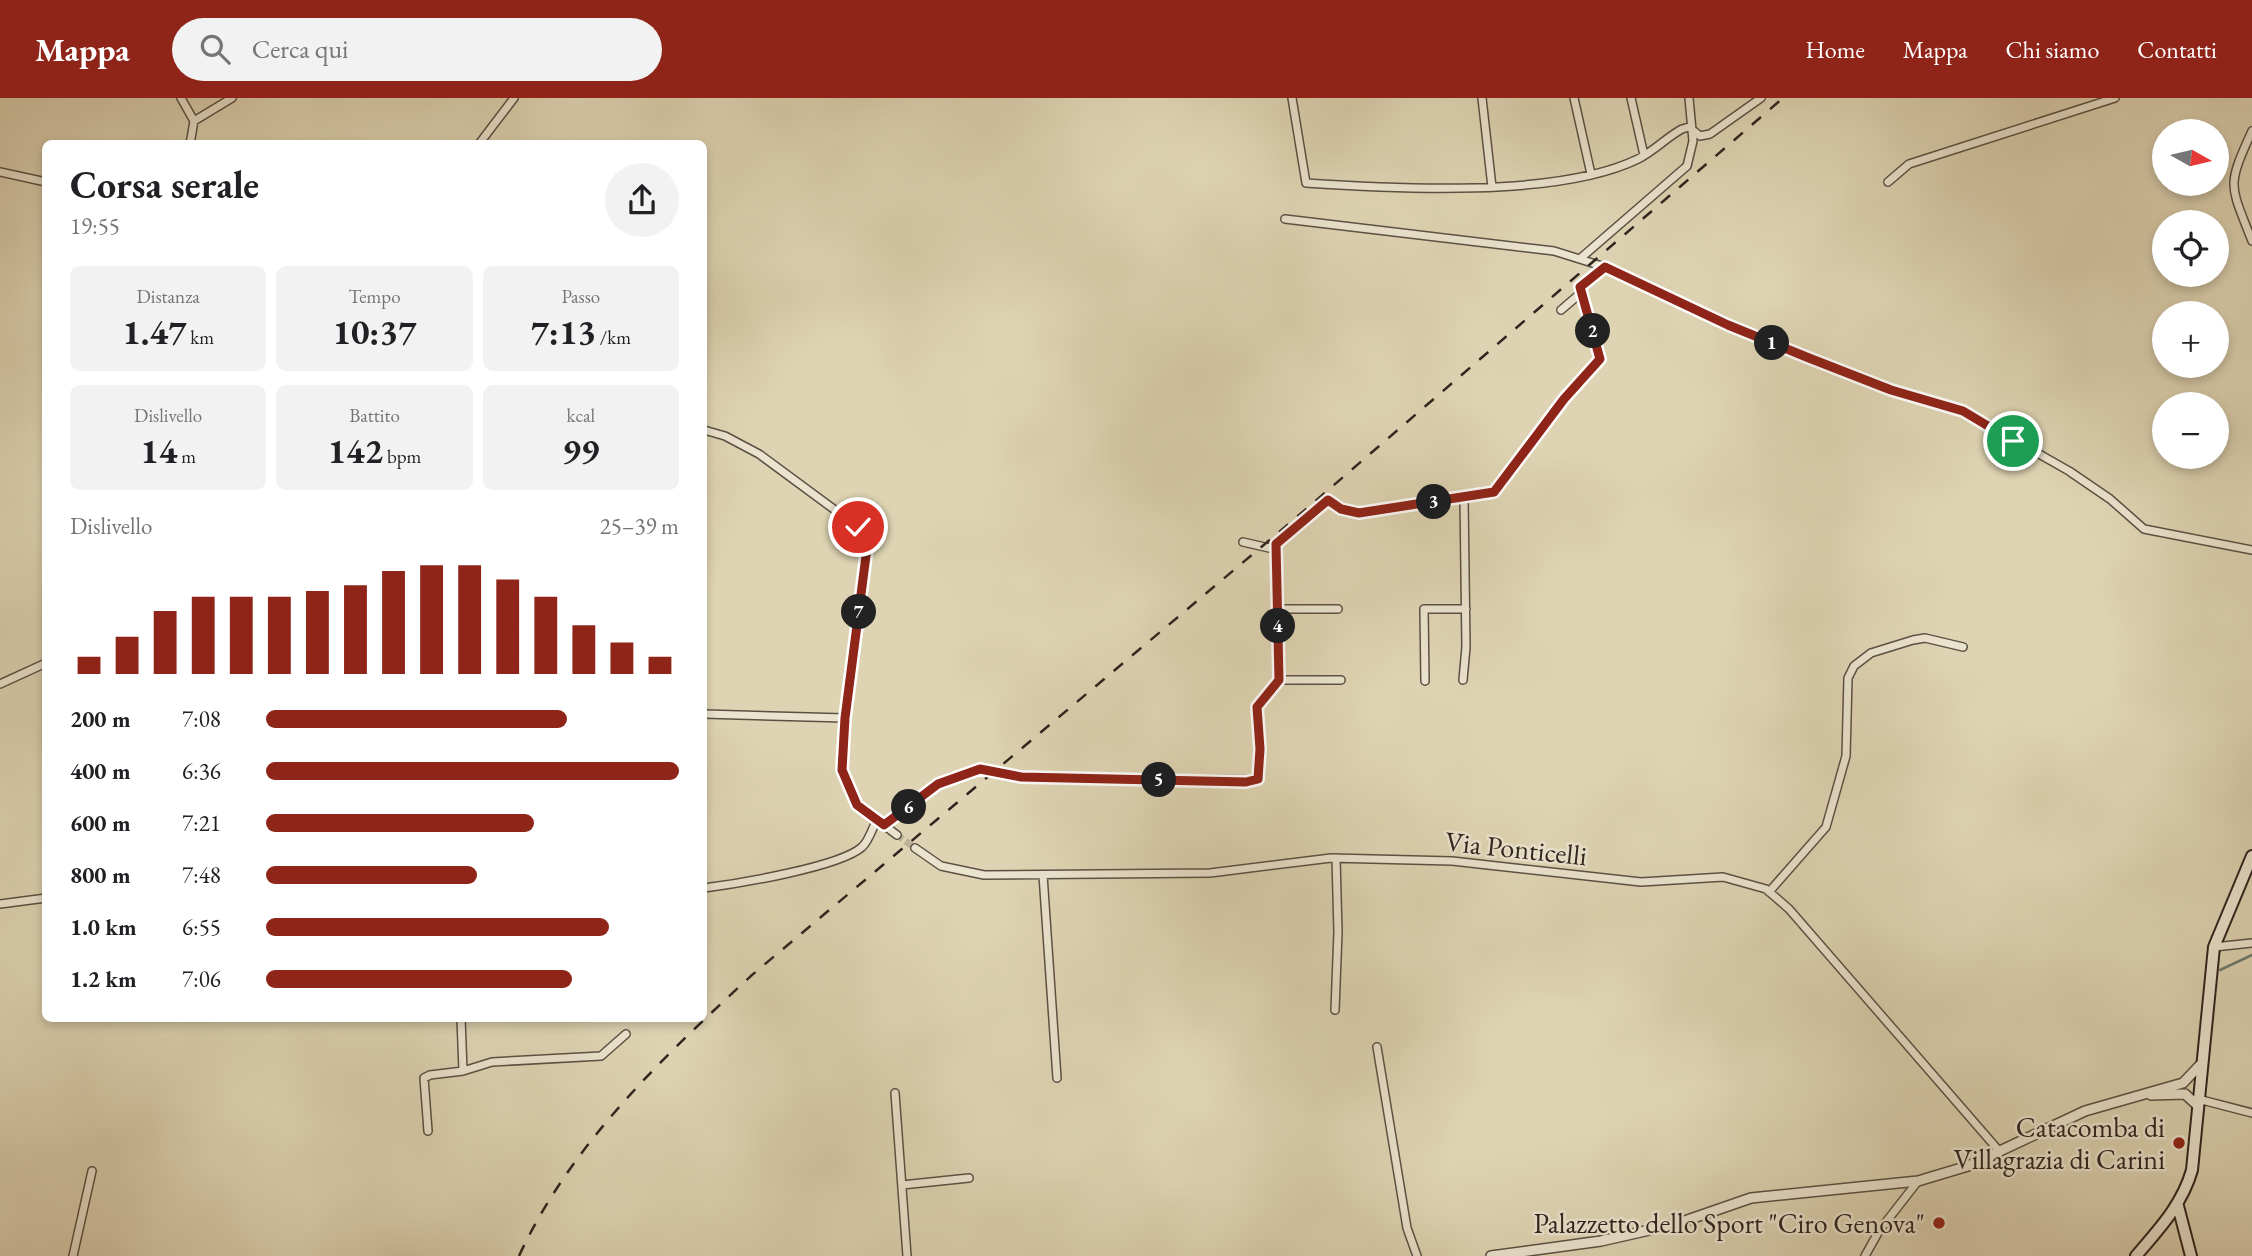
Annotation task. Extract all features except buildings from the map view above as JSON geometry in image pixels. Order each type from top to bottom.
[{"type":"main road","points":[[2136,1256],[2178,1206],[2192,1170],[2200,1065],[2214,947],[2252,856]]},
{"type":"main road","points":[[2178,1206],[2191,1256]]},
{"type":"street","points":[[181,98],[194,121],[191,140]]},
{"type":"street","points":[[194,121],[232,98]]},
{"type":"street","points":[[482,140],[514,98]]},
{"type":"street","points":[[1292,98],[1306,183],[1492,187],[1591,174],[1644,155],[1672,134],[1689,127]]},
{"type":"street","points":[[1482,98],[1492,187]]},
{"type":"street","points":[[1574,98],[1591,174]]},
{"type":"street","points":[[1631,98],[1644,155]]},
{"type":"street","points":[[1582,257],[1687,166],[1692,153],[1689,98]]},
{"type":"street","points":[[1689,127],[1695,134],[1705,136],[1761,98]]},
{"type":"street","points":[[1888,182],[1909,164],[2115,98]]},
{"type":"street","points":[[2252,131],[2234,172],[2232,189],[2252,241]]},
{"type":"street","points":[[0,172],[42,181]]},
{"type":"street","points":[[1285,219],[1554,251],[1582,257],[1728,325],[1891,390],[1963,411],[2069,471],[2110,499],[2144,529],[2252,550]]},
{"type":"street","points":[[1243,542],[1269,548],[1328,500],[1341,509],[1359,513],[1494,492],[1556,408],[1600,359],[1580,287],[1605,267]]},
{"type":"street","points":[[1562,310],[1582,292]]},
{"type":"street","points":[[707,431],[725,436],[759,454],[858,527],[867,548],[845,718],[842,770],[857,805],[897,835]]},
{"type":"street","points":[[1463,680],[1466,609],[1464,498]]},
{"type":"street","points":[[884,825],[938,784],[980,769],[1021,777],[1255,780],[1260,769],[1257,707],[1279,680],[1276,544]]},
{"type":"street","points":[[1278,609],[1338,609]]},
{"type":"street","points":[[1425,681],[1424,609],[1466,609]]},
{"type":"street","points":[[1769,892],[1826,827],[1846,757],[1848,678],[1854,666],[1871,653],[1913,640],[1925,638],[1963,647]]},
{"type":"street","points":[[0,684],[42,665]]},
{"type":"street","points":[[1279,680],[1340,680]]},
{"type":"street","points":[[707,714],[845,718]]},
{"type":"street","points":[[707,888],[740,884],[844,859],[864,846],[877,818]]},
{"type":"street","name":"Via Ponticelli","points":[[915,848],[941,866],[984,876],[1210,873],[1336,858],[1452,861],[1640,882],[1723,877],[1769,892],[1789,909],[2000,1152]]},
{"type":"street","points":[[1335,1010],[1338,932],[1336,858]]},
{"type":"street","points":[[1043,875],[1057,1078]]},
{"type":"street","points":[[0,904],[42,899]]},
{"type":"street","points":[[2214,947],[2252,943]]},
{"type":"street","points":[[461,1022],[463,1071]]},
{"type":"street","points":[[428,1131],[424,1078],[430,1074],[463,1071],[492,1062],[601,1056],[626,1034]]},
{"type":"street","points":[[1377,1047],[1407,1228],[1417,1256]]},
{"type":"street","points":[[2183,1083],[2200,1065]]},
{"type":"street","points":[[1491,1256],[1613,1238],[1676,1224],[1751,1198],[1918,1181],[1968,1166],[2085,1111],[2183,1083],[2199,1086]]},
{"type":"street","points":[[2132,1096],[2185,1094],[2199,1086]]},
{"type":"street","points":[[894,1093],[907,1256]]},
{"type":"street","points":[[2185,1094],[2198,1102],[2252,1113]]},
{"type":"street","points":[[73,1256],[92,1171]]},
{"type":"street","points":[[902,1185],[969,1178]]},
{"type":"street","points":[[1865,1256],[1879,1231],[1918,1181]]},
{"type":"waterway","points":[[2220,970],[2252,955]]},
{"type":"tunnel","points":[[897,835],[915,848]]},
{"type":"railway","points":[[707,1017],[752,975],[1291,522],[1783,98]]},
{"type":"railway","points":[[519,1256],[540,1215],[592,1139],[653,1070],[702,1022]]},
{"type":"place","name":"Catacomba di Villagrazia di Carini","points":[[2179,1143]]},
{"type":"place","name":"Palazzetto dello Sport \"Ciro Genova\"","points":[[1939,1223]]},
{"type":"route","points":[[858,527],[867,548],[845,718],[842,770],[857,805],[884,825],[938,784],[980,769],[999,775],[1021,777],[1246,782],[1258,779],[1260,749],[1257,707],[1279,680],[1276,544],[1328,500],[1341,509],[1359,513],[1494,492],[1549,417],[1599,362],[1601,356],[1580,287],[1605,267],[1728,325],[1809,358],[1891,390],[1963,411],[2013,441]]}]
